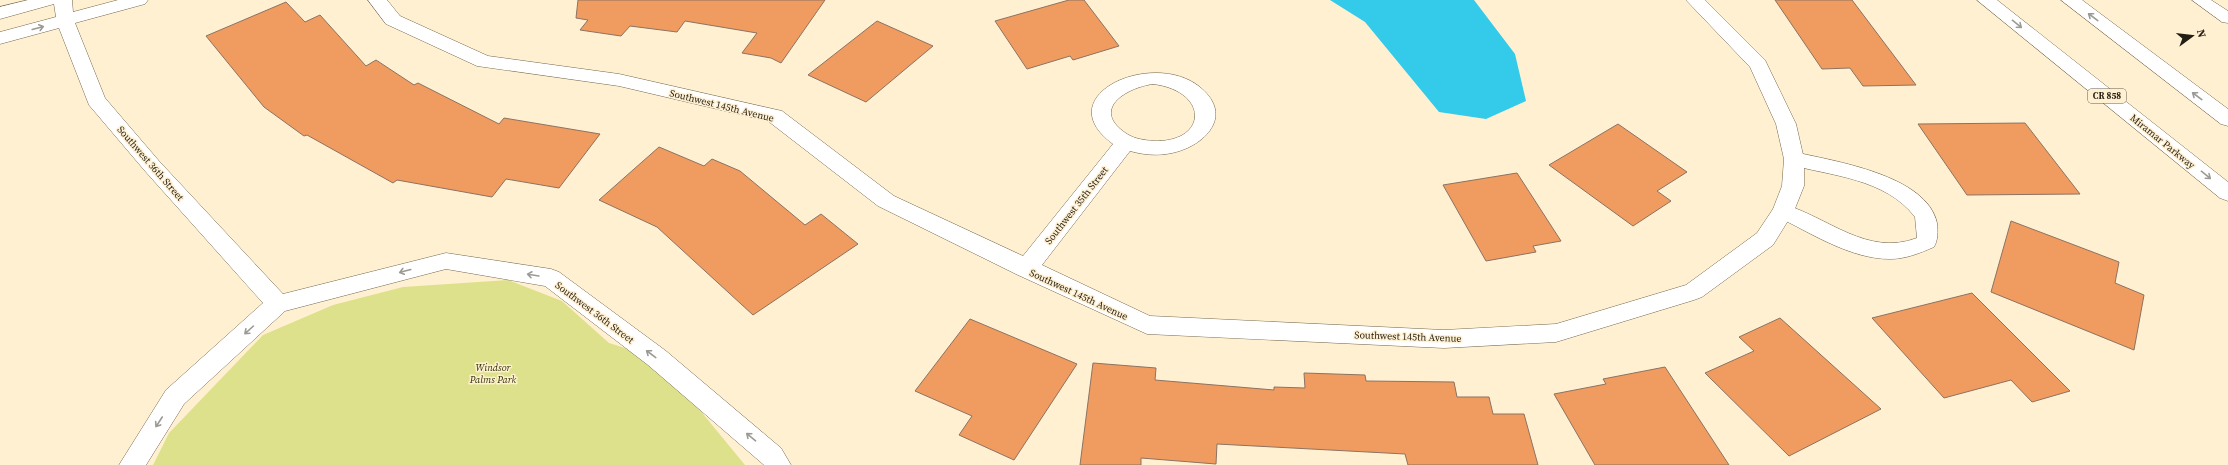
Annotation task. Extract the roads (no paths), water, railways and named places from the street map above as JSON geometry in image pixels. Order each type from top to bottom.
[{"type":"street","points":[[0,13],[49,0]]},
{"type":"street","points":[[0,38],[64,10],[139,0]]},
{"type":"street","name":"Southwest 145th Avenue","points":[[377,0],[393,20],[484,62],[619,80],[775,116],[886,201],[1026,269],[1147,325],[1444,339],[1556,333],[1694,291],[1765,239],[1784,211],[1793,186],[1794,159],[1786,124],[1758,64],[1695,0]]},
{"type":"street","name":"Miramar Parkway","points":[[1986,0],[2228,193]]},
{"type":"street","points":[[2070,0],[2228,119]]},
{"type":"street","name":"Southwest 36th Street","points":[[64,10],[96,100],[152,166],[278,304]]},
{"type":"street","points":[[1153,78],[1169,80],[1184,85],[1197,93],[1204,104],[1207,116],[1203,128],[1193,138],[1178,145],[1161,148],[1142,147],[1126,142],[1113,134],[1105,124],[1102,113],[1104,102],[1111,92],[1123,85],[1137,80],[1153,78]]},
{"type":"street","name":"Southwest 35th Street","points":[[1026,269],[1126,142]]},
{"type":"street","name":"Southwest 36th Street","points":[[132,465],[175,397],[278,304],[446,261],[551,278],[656,358],[772,456],[778,465]]},
{"type":"lane","points":[[2200,0],[2228,18]]},
{"type":"lane","points":[[1784,211],[1861,247],[1881,252],[1905,252],[1927,242],[1928,229],[1925,216],[1917,205],[1897,190],[1876,179],[1794,159]]},
{"type":"water","points":[[1330,0],[1474,0],[1515,54],[1526,101],[1486,119],[1439,112],[1365,22]]},
{"type":"park label","name":"Windsor Palms Park","points":[[493,372]]}]
